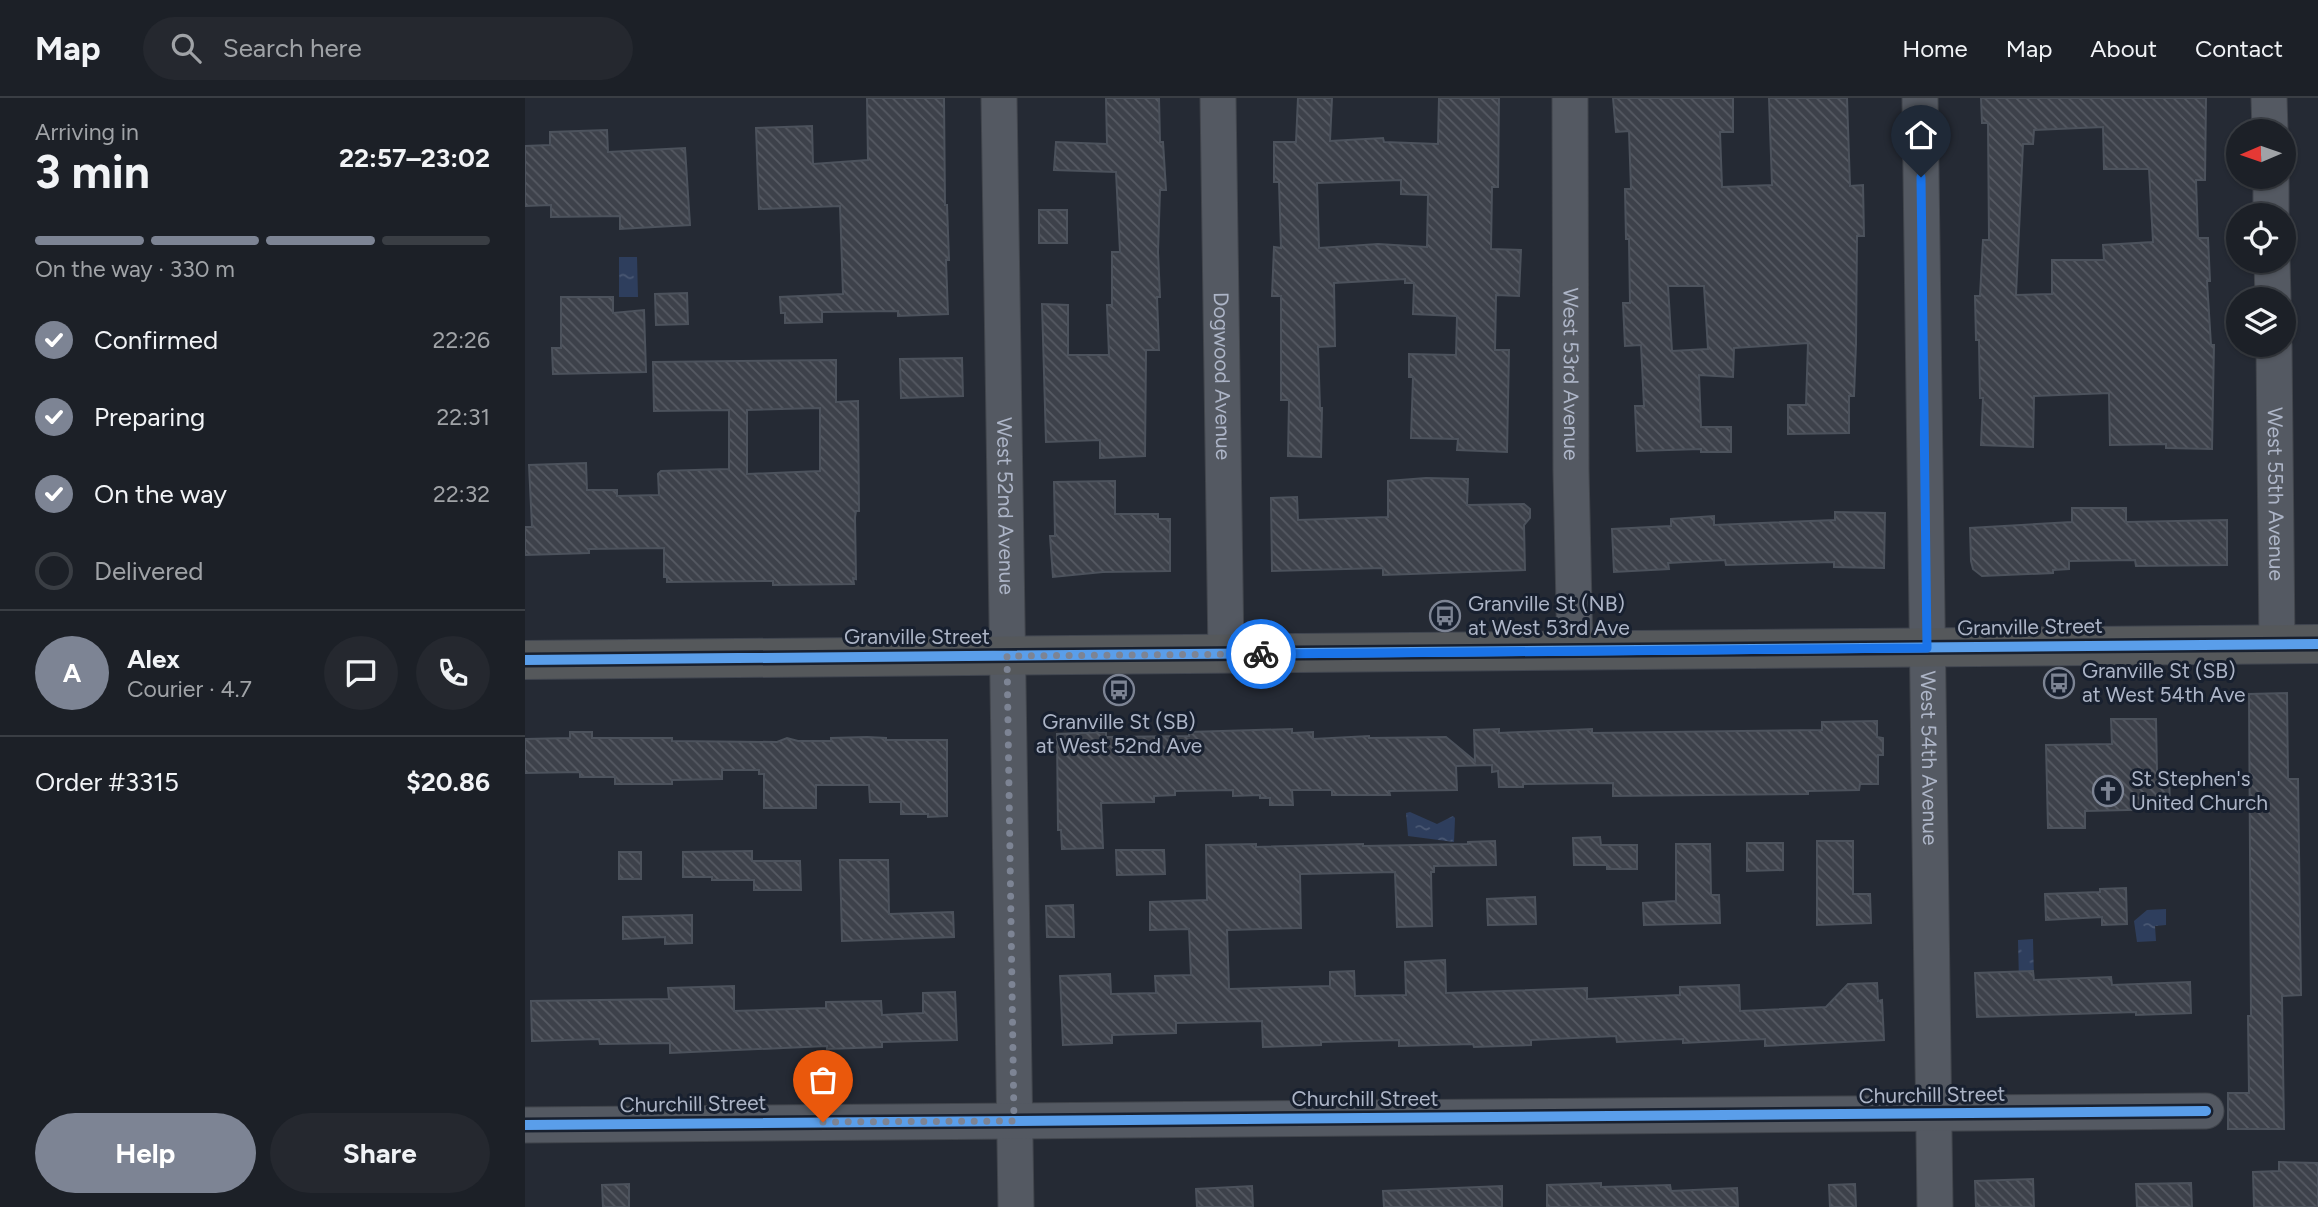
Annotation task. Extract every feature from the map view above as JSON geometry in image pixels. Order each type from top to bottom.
[{"type":"highway","name":"Granville Street","points":[[525,660],[2318,644]]},
{"type":"street","name":"West 52nd Avenue","points":[[999,98],[1016,1207]]},
{"type":"street","name":"Dogwood Avenue","points":[[1218,98],[1226,654]]},
{"type":"street","name":"West 53rd Avenue","points":[[1570,98],[1570,456],[1575,651]]},
{"type":"street","name":"West 54th Avenue","points":[[1920,98],[1935,1207]]},
{"type":"street","points":[[2269,98],[2270,119]]},
{"type":"street","name":"West 55th Avenue","points":[[2274,357],[2277,644]]},
{"type":"street","name":"Churchill Street","points":[[525,1125],[2206,1111]]},
{"type":"water","points":[[619,257],[637,257],[638,297],[619,297]]},
{"type":"water","points":[[1410,812],[1437,824],[1453,816],[1454,842],[1408,836],[1406,813]]},
{"type":"water","points":[[2166,909],[2166,925],[2155,926],[2156,941],[2137,942],[2134,921],[2147,910]]},
{"type":"water","points":[[2033,939],[2034,981],[2019,982],[2018,940]]},
{"type":"building","points":[[867,98],[944,98],[948,314],[898,316],[898,311],[822,312],[822,322],[785,323],[780,297],[843,294],[840,206],[759,209],[756,128],[812,126],[813,164],[868,160]]},
{"type":"building","points":[[1106,98],[1159,98],[1160,142],[1163,142],[1166,190],[1160,190],[1160,297],[1157,297],[1159,350],[1146,350],[1145,456],[1100,458],[1100,440],[1046,442],[1042,304],[1068,305],[1068,355],[1109,355],[1107,305],[1112,305],[1112,252],[1120,252],[1116,172],[1054,170],[1056,142],[1107,144]]},
{"type":"building","points":[[1298,98],[1332,98],[1330,141],[1383,138],[1384,142],[1438,144],[1439,98],[1499,98],[1498,187],[1492,187],[1491,249],[1521,250],[1519,296],[1496,295],[1495,350],[1509,350],[1507,452],[1457,450],[1458,439],[1411,438],[1413,377],[1409,377],[1409,354],[1456,355],[1457,316],[1413,314],[1414,283],[1405,283],[1405,279],[1334,283],[1335,346],[1318,347],[1322,408],[1321,457],[1288,456],[1289,400],[1281,400],[1281,296],[1272,296],[1274,247],[1281,248],[1279,182],[1274,182],[1274,142],[1296,142]],"holes":[[[1401,180],[1401,194],[1428,195],[1427,247],[1378,244],[1319,248],[1317,183]]]},
{"type":"building","points":[[1613,98],[1733,98],[1733,132],[1720,132],[1722,187],[1772,185],[1769,98],[1847,98],[1850,186],[1863,185],[1864,236],[1857,236],[1854,396],[1849,396],[1849,433],[1788,434],[1788,405],[1806,405],[1808,343],[1734,348],[1733,377],[1699,375],[1701,427],[1731,427],[1731,452],[1701,452],[1701,449],[1637,451],[1635,406],[1644,406],[1641,345],[1625,346],[1623,303],[1630,303],[1625,189],[1631,189],[1629,131],[1616,132]],"holes":[[[1668,286],[1704,286],[1708,349],[1672,351]]]},
{"type":"building","points":[[1981,98],[2206,98],[2205,180],[2196,180],[2198,238],[2208,238],[2210,281],[2207,281],[2211,345],[2214,345],[2212,449],[2166,448],[2166,444],[2110,445],[2109,393],[2034,396],[2033,447],[1981,445],[1983,398],[1980,398],[1975,296],[1980,296],[1983,240],[1989,240],[1988,123],[1982,123]],"holes":[[[2103,127],[2104,169],[2149,169],[2153,242],[2103,245],[2104,260],[2052,260],[2052,294],[2016,295],[2023,144],[2033,144],[2034,130]]]},
{"type":"building","points":[[607,130],[608,152],[685,148],[690,225],[620,229],[620,216],[551,217],[551,205],[525,206],[525,146],[550,145],[550,132]]},
{"type":"building","points":[[1039,210],[1067,210],[1067,243],[1039,243]]},
{"type":"building","points":[[687,293],[688,324],[656,325],[655,294]]},
{"type":"building","points":[[561,297],[613,297],[613,313],[644,310],[646,372],[553,374],[552,348],[561,348]]},
{"type":"building","points":[[962,358],[963,396],[901,398],[900,359]]},
{"type":"building","points":[[836,360],[836,402],[858,401],[859,511],[856,511],[855,517],[854,584],[773,585],[773,581],[667,582],[667,577],[664,577],[664,548],[589,549],[589,553],[525,555],[525,527],[532,527],[529,465],[586,463],[587,490],[617,490],[617,496],[659,495],[658,474],[661,471],[729,469],[729,410],[654,411],[653,362]],"holes":[[[820,408],[820,471],[747,474],[747,410]]]},
{"type":"building","points":[[1468,479],[1467,505],[1524,504],[1530,509],[1530,518],[1524,525],[1525,570],[1383,575],[1383,568],[1272,571],[1271,498],[1297,497],[1298,520],[1388,517],[1388,481]]},
{"type":"building","points":[[1115,481],[1115,514],[1158,514],[1158,519],[1170,519],[1170,571],[1103,572],[1053,577],[1050,536],[1055,536],[1054,482]]},
{"type":"building","points":[[2072,508],[2126,508],[2126,522],[2227,520],[2227,565],[2136,566],[2135,560],[2069,561],[2069,569],[2053,570],[2053,573],[1982,576],[1973,569],[1970,528],[2072,522]]},
{"type":"building","points":[[1835,512],[1885,513],[1884,568],[1834,567],[1834,562],[1726,565],[1725,560],[1668,563],[1669,569],[1614,572],[1612,529],[1671,526],[1671,519],[1714,516],[1714,525],[1835,520]]},
{"type":"building","points":[[2287,693],[2288,779],[2298,779],[2301,995],[2282,996],[2284,1129],[2228,1129],[2228,1093],[2249,1093],[2249,694]]},
{"type":"building","name":"St Stephen's United Church","points":[[2111,719],[2156,719],[2157,772],[2169,772],[2170,809],[2085,811],[2085,828],[2048,828],[2046,745],[2112,744]]},
{"type":"building","points":[[1877,721],[1877,737],[1883,738],[1883,755],[1878,755],[1878,784],[1860,784],[1859,790],[1808,791],[1808,794],[1613,796],[1613,783],[1523,784],[1523,787],[1499,787],[1498,771],[1492,772],[1492,765],[1456,766],[1457,790],[1389,791],[1390,795],[1332,795],[1332,790],[1292,790],[1293,805],[1270,805],[1270,798],[1260,798],[1260,795],[1233,796],[1233,790],[1175,791],[1175,795],[1154,796],[1154,802],[1101,803],[1103,848],[1062,849],[1061,830],[1058,830],[1057,734],[1106,732],[1106,737],[1189,736],[1189,732],[1292,729],[1292,733],[1313,732],[1313,739],[1369,736],[1446,737],[1475,761],[1474,730],[1499,729],[1499,733],[1592,729],[1592,733],[1822,730],[1822,722]]},
{"type":"building","points":[[570,732],[592,732],[592,738],[672,738],[672,741],[777,742],[787,738],[798,741],[831,741],[831,738],[867,737],[886,740],[947,740],[947,816],[901,814],[901,802],[870,802],[869,785],[816,785],[816,808],[764,808],[764,774],[759,774],[759,770],[722,770],[722,779],[672,780],[672,784],[615,784],[615,777],[580,777],[580,772],[525,773],[525,739],[570,738]]},
{"type":"building","points":[[1600,837],[1601,845],[1637,845],[1637,869],[1574,865],[1573,838]]},
{"type":"building","points":[[1495,841],[1496,865],[1434,866],[1434,872],[1431,872],[1432,926],[1397,927],[1395,872],[1300,874],[1301,928],[1227,930],[1229,989],[1330,986],[1330,972],[1354,971],[1355,996],[1406,995],[1405,962],[1445,960],[1446,993],[1587,988],[1587,999],[1680,995],[1680,987],[1739,985],[1740,1011],[1826,1007],[1848,984],[1877,983],[1878,1001],[1882,1000],[1884,1040],[1765,1046],[1765,1039],[1683,1043],[1683,1039],[1617,1042],[1616,1036],[1531,1040],[1531,1045],[1474,1047],[1473,1044],[1399,1046],[1399,1040],[1263,1047],[1262,1021],[1176,1023],[1176,1033],[1112,1035],[1112,1043],[1063,1045],[1060,976],[1110,974],[1111,994],[1156,993],[1155,976],[1191,975],[1189,929],[1150,930],[1150,902],[1207,900],[1206,845],[1363,846]]},
{"type":"building","points":[[1817,841],[1853,841],[1853,894],[1870,894],[1871,923],[1817,925]]},
{"type":"building","points":[[1747,843],[1783,843],[1783,870],[1747,871]]},
{"type":"building","points":[[1676,844],[1710,844],[1711,895],[1719,895],[1720,923],[1644,925],[1643,903],[1676,901]]},
{"type":"building","points":[[1116,850],[1164,850],[1165,874],[1117,875]]},
{"type":"building","points":[[752,851],[752,861],[800,861],[801,890],[754,890],[754,880],[683,877],[683,852]]},
{"type":"building","points":[[619,852],[641,852],[641,879],[619,879]]},
{"type":"building","points":[[840,860],[888,860],[889,914],[953,912],[954,937],[842,941]]},
{"type":"building","points":[[2126,888],[2127,924],[2102,925],[2102,917],[2046,920],[2045,894]]},
{"type":"building","points":[[1535,897],[1536,924],[1488,925],[1487,899]]},
{"type":"building","points":[[1073,905],[1074,937],[1047,937],[1046,906]]},
{"type":"building","points":[[692,915],[692,943],[665,944],[665,937],[623,939],[623,917]]},
{"type":"building","points":[[2033,971],[2034,980],[2111,977],[2112,985],[2190,982],[2191,1013],[1977,1017],[1975,973]]},
{"type":"building","points":[[734,986],[734,1011],[826,1008],[826,1002],[881,1001],[882,1015],[923,1013],[923,993],[955,992],[957,1040],[882,1042],[882,1047],[827,1049],[827,1046],[670,1053],[670,1043],[600,1044],[599,1039],[532,1041],[531,1001],[669,999],[668,988]]},
{"type":"building","points":[[2279,1162],[2318,1163],[2318,1207],[2254,1207],[2253,1172],[2279,1171]]},
{"type":"building","points":[[2033,1179],[2034,1207],[1976,1207],[1975,1181]]},
{"type":"building","points":[[1601,1183],[1601,1187],[1670,1185],[1671,1191],[1737,1188],[1738,1207],[1547,1207],[1547,1185]]},
{"type":"building","points":[[2191,1183],[2192,1207],[2137,1207],[2136,1184]]},
{"type":"building","points":[[629,1184],[629,1207],[603,1207],[602,1185]]},
{"type":"building","points":[[1855,1184],[1856,1207],[1830,1207],[1829,1185]]},
{"type":"building","points":[[1252,1186],[1253,1207],[1197,1207],[1196,1189]]},
{"type":"building","points":[[1502,1186],[1502,1207],[1384,1207],[1383,1191]]},
{"type":"cycle path","points":[[525,660],[2318,644]]},
{"type":"cycle path","points":[[525,1125],[2206,1111]]},
{"type":"way so far","points":[[823,1122],[1014,1121],[1007,656],[1261,654]]},
{"type":"place","name":"Granville St (NB) at West 53rd Ave","points":[[1445,616]]},
{"type":"place","name":"Granville St (SB) at West 54th Ave","points":[[2059,683]]},
{"type":"place","name":"Granville St (SB) at West 52nd Ave","points":[[1119,690]]},
{"type":"place","name":"St Stephen's United Church","points":[[2108,791]]},
{"type":"route","points":[[1261,654],[1927,648],[1921,177]]}]
